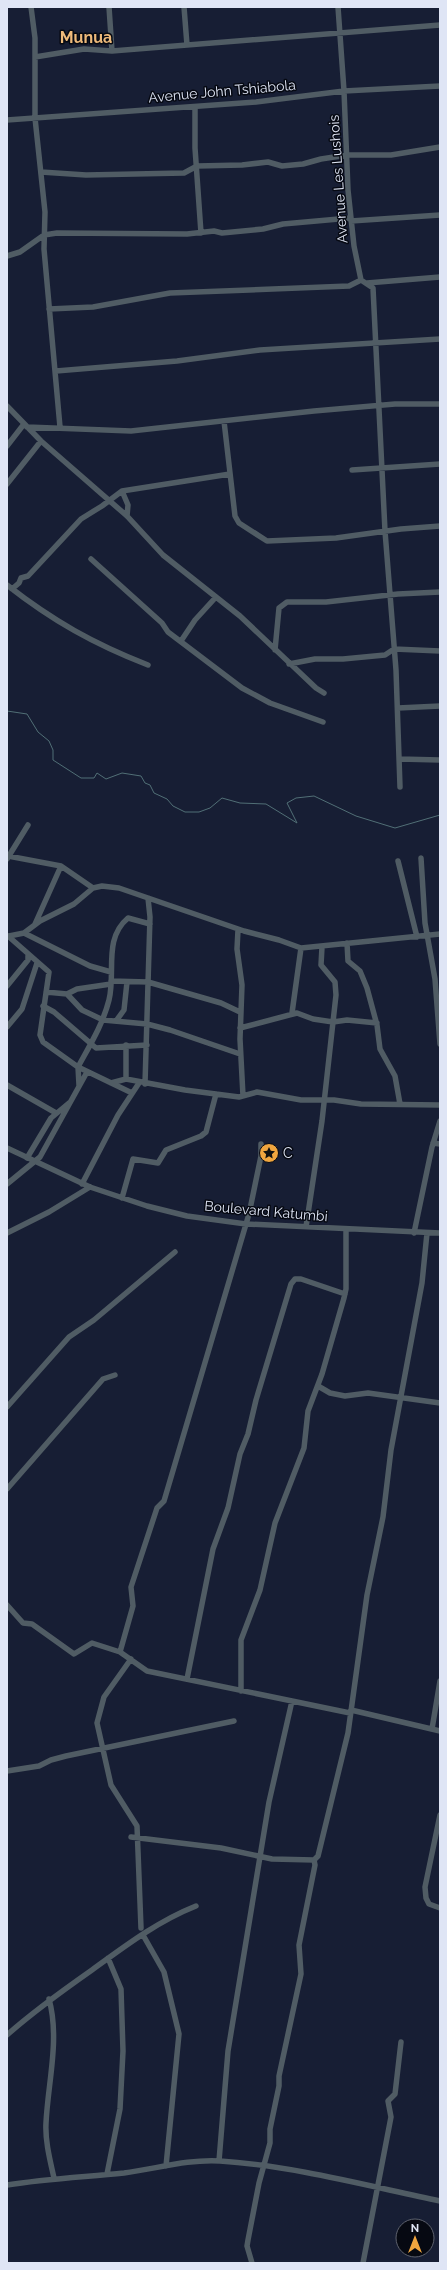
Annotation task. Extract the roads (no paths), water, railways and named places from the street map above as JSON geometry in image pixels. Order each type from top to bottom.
[{"type":"street","points":[[31,7],[35,57],[35,118],[45,212],[44,235],[49,309],[60,427]]},
{"type":"street","points":[[109,7],[112,50]]},
{"type":"street","points":[[184,7],[187,44]]},
{"type":"street","name":"Avenue Les Lushois","points":[[338,7],[351,219],[363,281],[373,288],[376,342]]},
{"type":"street","points":[[35,57],[84,49],[112,50],[440,25]]},
{"type":"street","name":"Avenue John Tshiabola","points":[[7,120],[196,107],[344,91],[440,86]]},
{"type":"street","points":[[196,107],[197,166],[202,233]]},
{"type":"street","points":[[41,172],[86,175],[184,173],[197,166],[242,165],[268,162],[282,166],[347,155],[391,155],[440,147]]},
{"type":"street","points":[[7,256],[26,248],[44,235],[69,232],[202,233],[214,231],[222,233],[245,231],[283,224],[440,215]]},
{"type":"street","points":[[49,309],[93,307],[170,293],[349,286],[363,281],[440,277]]},
{"type":"street","points":[[56,372],[177,361],[260,350],[335,347],[376,342],[440,339]]},
{"type":"street","points":[[376,342],[385,531],[391,594],[398,708],[400,787]]},
{"type":"street","points":[[25,425],[131,431],[314,411],[378,407],[395,404],[440,404]]},
{"type":"street","points":[[7,406],[41,441],[127,516],[163,555],[216,597],[289,664],[316,688],[324,693]]},
{"type":"street","points":[[224,421],[235,516],[239,523],[267,542],[336,538],[385,531],[440,526]]},
{"type":"street","points":[[7,446],[25,425]]},
{"type":"street","points":[[7,484],[41,441]]},
{"type":"street","points":[[352,470],[440,464]]},
{"type":"street","points":[[9,587],[19,583],[21,578],[28,576],[81,518],[122,491],[230,474]]},
{"type":"street","points":[[122,491],[128,505],[127,516]]},
{"type":"street","points":[[91,559],[181,640],[242,688],[270,703],[323,722]]},
{"type":"street","points":[[9,587],[79,635],[148,665]]},
{"type":"street","points":[[275,650],[279,608],[287,602],[326,602],[391,594],[440,592]]},
{"type":"street","points":[[181,640],[195,620],[216,597]]},
{"type":"street","points":[[289,664],[315,659],[343,659],[385,655],[394,649],[440,651]]},
{"type":"street","points":[[398,708],[440,706]]},
{"type":"street","points":[[399,759],[440,760]]},
{"type":"street","points":[[28,825],[8,858],[61,866],[93,888]]},
{"type":"street","points":[[420,858],[427,936],[435,979],[440,1044]]},
{"type":"street","points":[[398,861],[417,937]]},
{"type":"street","points":[[35,924],[61,866]]},
{"type":"street","points":[[8,935],[24,933],[35,924],[74,904],[93,888],[109,886],[148,898],[238,930],[279,940],[301,948],[440,934]]},
{"type":"street","points":[[82,1184],[132,1093],[142,1083],[147,1045],[150,924],[148,898]]},
{"type":"street","points":[[79,1085],[78,1067],[103,1020],[109,1000],[112,949],[121,925],[128,918],[150,924]]},
{"type":"street","points":[[238,930],[237,949],[242,985],[240,1012],[240,1054],[243,1096]]},
{"type":"street","points":[[24,933],[81,962],[111,972]]},
{"type":"street","points":[[8,935],[28,956],[49,972],[40,1029],[43,1042],[78,1067],[132,1093]]},
{"type":"street","points":[[347,943],[348,961],[360,971],[367,988],[377,1023],[380,1049],[396,1076],[400,1104]]},
{"type":"street","points":[[306,1227],[322,1121],[336,986],[321,965],[322,947]]},
{"type":"street","points":[[292,1013],[301,948]]},
{"type":"street","points":[[7,986],[28,960],[28,956]]},
{"type":"street","points":[[7,1027],[22,1009],[37,963]]},
{"type":"street","points":[[116,1021],[124,1010],[127,982]]},
{"type":"street","points":[[46,992],[67,994],[77,989],[111,983],[148,982],[221,1003],[240,1012]]},
{"type":"street","points":[[67,994],[82,1010],[103,1020],[147,1024],[170,1030],[240,1054]]},
{"type":"street","points":[[43,1006],[54,1012],[91,1044],[99,1049],[126,1045],[147,1045]]},
{"type":"street","points":[[240,1028],[292,1013],[333,1022],[347,1020],[377,1023]]},
{"type":"street","points":[[126,1045],[126,1079]]},
{"type":"street","points":[[7,1184],[35,1161],[47,1146],[87,1072]]},
{"type":"street","points":[[111,1083],[126,1079],[142,1083],[216,1094],[243,1096],[257,1092],[301,1100],[323,1100],[361,1104],[440,1105]]},
{"type":"street","points":[[7,1085],[56,1113]]},
{"type":"street","points":[[122,1198],[133,1159],[158,1163],[166,1150],[202,1136],[209,1126],[216,1094]]},
{"type":"street","points":[[27,1158],[56,1113],[71,1101]]},
{"type":"street","points":[[414,1233],[433,1142],[440,1122]]},
{"type":"street","points":[[433,1142],[440,1144]]},
{"type":"street","points":[[120,1652],[132,1606],[131,1587],[157,1508],[164,1501],[246,1224],[258,1172],[261,1144]]},
{"type":"street","name":"Boulevard Katumbi","points":[[7,1148],[82,1184],[122,1198],[187,1216],[246,1224],[414,1233],[440,1233]]},
{"type":"street","points":[[7,1233],[49,1212],[90,1187]]},
{"type":"street","points":[[241,1691],[241,1640],[260,1590],[275,1523],[304,1448],[308,1411],[318,1386],[345,1294],[346,1229]]},
{"type":"street","points":[[252,2263],[247,2246],[259,2183],[270,2143],[270,2130],[283,2050],[291,2024],[302,1969],[299,1944],[314,1873],[314,1860],[318,1856],[348,1734],[350,1712],[358,1670],[367,1595],[383,1517],[391,1450],[422,1283],[427,1233]]},
{"type":"street","points":[[7,1407],[70,1338],[94,1320],[175,1252]]},
{"type":"street","points":[[187,1679],[213,1549],[228,1508],[240,1454],[248,1434],[256,1400],[291,1284],[295,1279],[302,1279],[345,1294]]},
{"type":"street","points":[[7,1489],[103,1379],[114,1375]]},
{"type":"street","points":[[318,1386],[327,1392],[339,1395],[368,1393],[440,1403]]},
{"type":"street","points":[[7,1604],[23,1623],[32,1624],[74,1654],[92,1643],[120,1652],[147,1671],[440,1731]]},
{"type":"street","points":[[131,1659],[104,1697],[97,1723],[111,1785],[137,1826],[141,1928]]},
{"type":"street","points":[[432,1729],[440,1681]]},
{"type":"street","points":[[219,2161],[228,2051],[269,1802],[292,1701]]},
{"type":"street","points":[[7,1771],[34,1768],[58,1758],[234,1721]]},
{"type":"street","points":[[440,1815],[425,1887],[426,1898],[429,1904],[440,1908]]},
{"type":"street","points":[[131,1837],[221,1848],[277,1859],[314,1860]]},
{"type":"street","points":[[7,2035],[49,1999],[108,1958],[167,1919],[196,1906]]},
{"type":"street","points":[[143,1935],[164,1972],[179,2034],[166,2166]]},
{"type":"street","points":[[107,2174],[120,2109],[123,2051],[120,1989],[108,1958]]},
{"type":"street","points":[[49,1999],[53,2014],[53,2038],[46,2134],[54,2178]]},
{"type":"street","points":[[363,2263],[376,2187],[391,2117],[388,2101],[395,2094],[401,2042]]},
{"type":"street","points":[[7,2184],[54,2178],[107,2174],[191,2162],[219,2161],[264,2166],[376,2187],[440,2201]]},
{"type":"waterway","points":[[7,711],[27,714],[38,732],[49,741],[53,750],[53,760],[81,778],[94,778],[97,773],[106,779],[122,773],[141,776],[145,783],[150,785],[154,793],[167,799],[173,806],[185,812],[199,812],[210,808],[222,798],[240,803],[266,804],[297,823],[287,803],[296,798],[314,796],[356,816],[395,828],[440,815]]},
{"type":"place","name":"C","points":[[269,1153]]},
{"type":"district","name":"Munua","points":[[86,37]]}]
